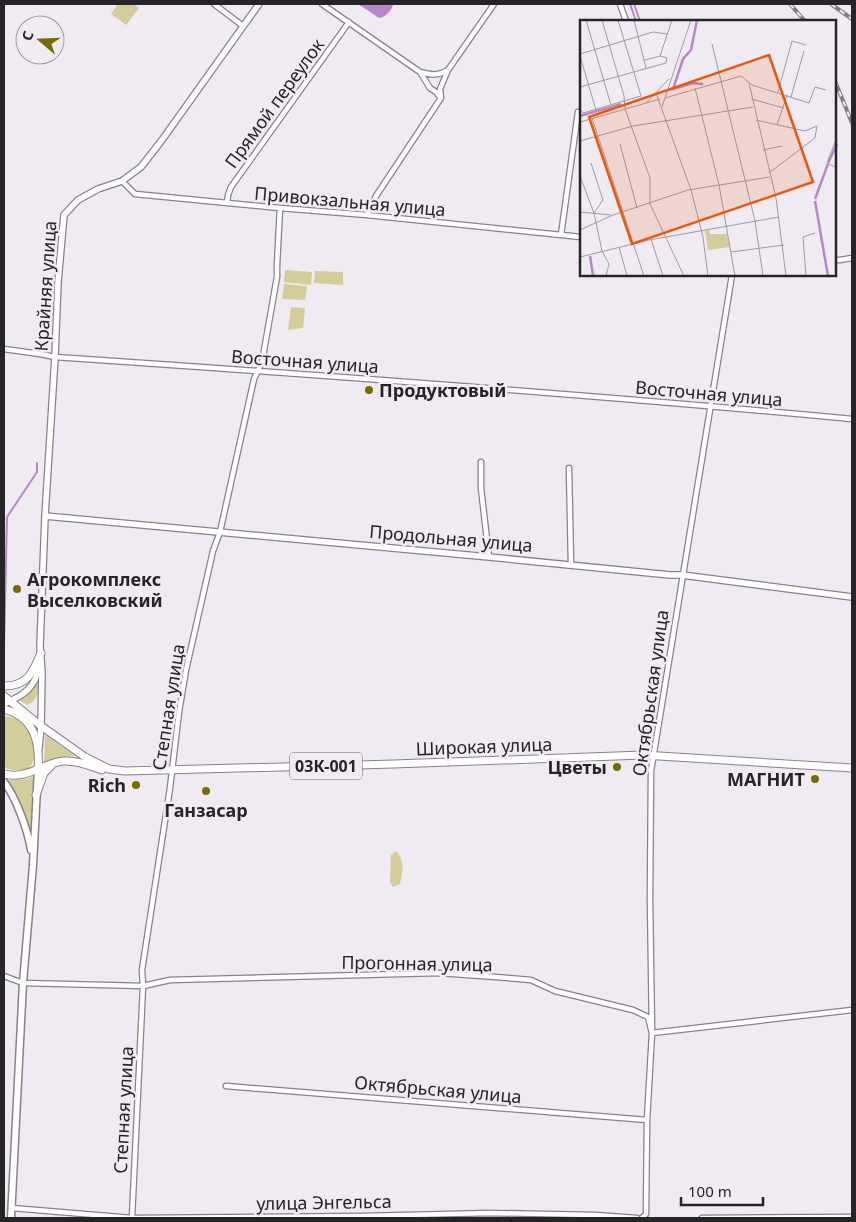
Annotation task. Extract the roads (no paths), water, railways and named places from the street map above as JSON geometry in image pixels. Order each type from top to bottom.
[{"type":"main road","points":[[4,686],[13,686],[29,676],[41,653]]},
{"type":"main road","name":"03К-001","points":[[4,696],[7,703],[30,716],[85,757],[100,765],[117,770]]},
{"type":"main road","points":[[4,709],[28,722],[35,733],[39,757],[33,865],[23,983],[12,1218]]},
{"type":"main road","points":[[14,713],[30,716]]},
{"type":"main road","name":"Широкая улица","points":[[117,770],[137,771],[653,756],[852,768]]},
{"type":"main road","name":"03К-001","points":[[4,774],[18,776],[66,761],[78,762],[105,771],[117,770]]},
{"type":"main road","points":[[36,794],[44,772],[55,763]]},
{"type":"main road","points":[[4,782],[18,807],[29,841],[33,865]]},
{"type":"street","points":[[214,4],[243,26]]},
{"type":"street","name":"Крайняя улица","points":[[41,653],[58,282],[64,215],[78,200],[98,188],[122,181],[141,167],[259,4]]},
{"type":"street","points":[[322,4],[420,72],[431,75],[442,74],[448,70]]},
{"type":"street","points":[[367,215],[376,196],[441,98],[440,89],[448,70],[494,4]]},
{"type":"street","points":[[620,4],[626,20]]},
{"type":"street","name":"Прямой переулок","points":[[227,203],[231,187],[349,22]]},
{"type":"street","points":[[420,72],[430,88],[441,98]]},
{"type":"street","points":[[561,235],[578,112]]},
{"type":"street","name":"Привокзальная улица","points":[[122,181],[134,194],[580,237]]},
{"type":"street","name":"Степная улица","points":[[132,1218],[143,986],[142,970],[170,788],[179,712],[186,670],[213,552],[220,532],[254,379],[262,362],[278,277],[280,208]]},
{"type":"street","points":[[836,260],[852,258]]},
{"type":"street","name":"Октябрьская улица","points":[[642,1218],[646,1214],[652,1033],[651,771],[732,276]]},
{"type":"street","name":"Восточная улица","points":[[4,350],[55,357],[710,406],[852,419]]},
{"type":"street","points":[[481,462],[481,488],[489,557]]},
{"type":"street","points":[[569,468],[571,565]]},
{"type":"street","name":"Продольная улица","points":[[46,516],[682,575],[852,597]]},
{"type":"street","points":[[7,703],[32,687],[39,671],[41,653]]},
{"type":"street","points":[[39,757],[41,653]]},
{"type":"street","name":"Прогонная улица","points":[[4,976],[23,983],[143,986],[170,980],[439,973],[496,976],[531,980],[555,991],[633,1010],[648,1017],[652,1033]]},
{"type":"street","points":[[652,1033],[852,1010]]},
{"type":"street","name":"Октябрьская улица","points":[[226,1086],[648,1120]]},
{"type":"street","name":"улица Энгельса","points":[[12,1208],[132,1218],[490,1213],[595,1215],[637,1218]]},
{"type":"street","points":[[702,1218],[852,1218]]},
{"type":"waterway","points":[[630,4],[636,20]]},
{"type":"waterway","points":[[634,4],[640,20]]},
{"type":"waterway","points":[[4,649],[7,517],[37,472],[37,463]]},
{"type":"railway","points":[[790,4],[804,20]]},
{"type":"railway","points":[[831,4],[852,19]]},
{"type":"railway","points":[[836,83],[852,123]]},
{"type":"place","name":"Продуктовый","points":[[369,390]]},
{"type":"place","name":"Агрокомплекс Выселковский","points":[[17,589]]},
{"type":"place","name":"Цветы","points":[[617,767]]},
{"type":"place","name":"МАГНИТ","points":[[815,779]]},
{"type":"place","name":"Rich","points":[[136,785]]},
{"type":"place","name":"Ганзасар","points":[[206,791]]}]
